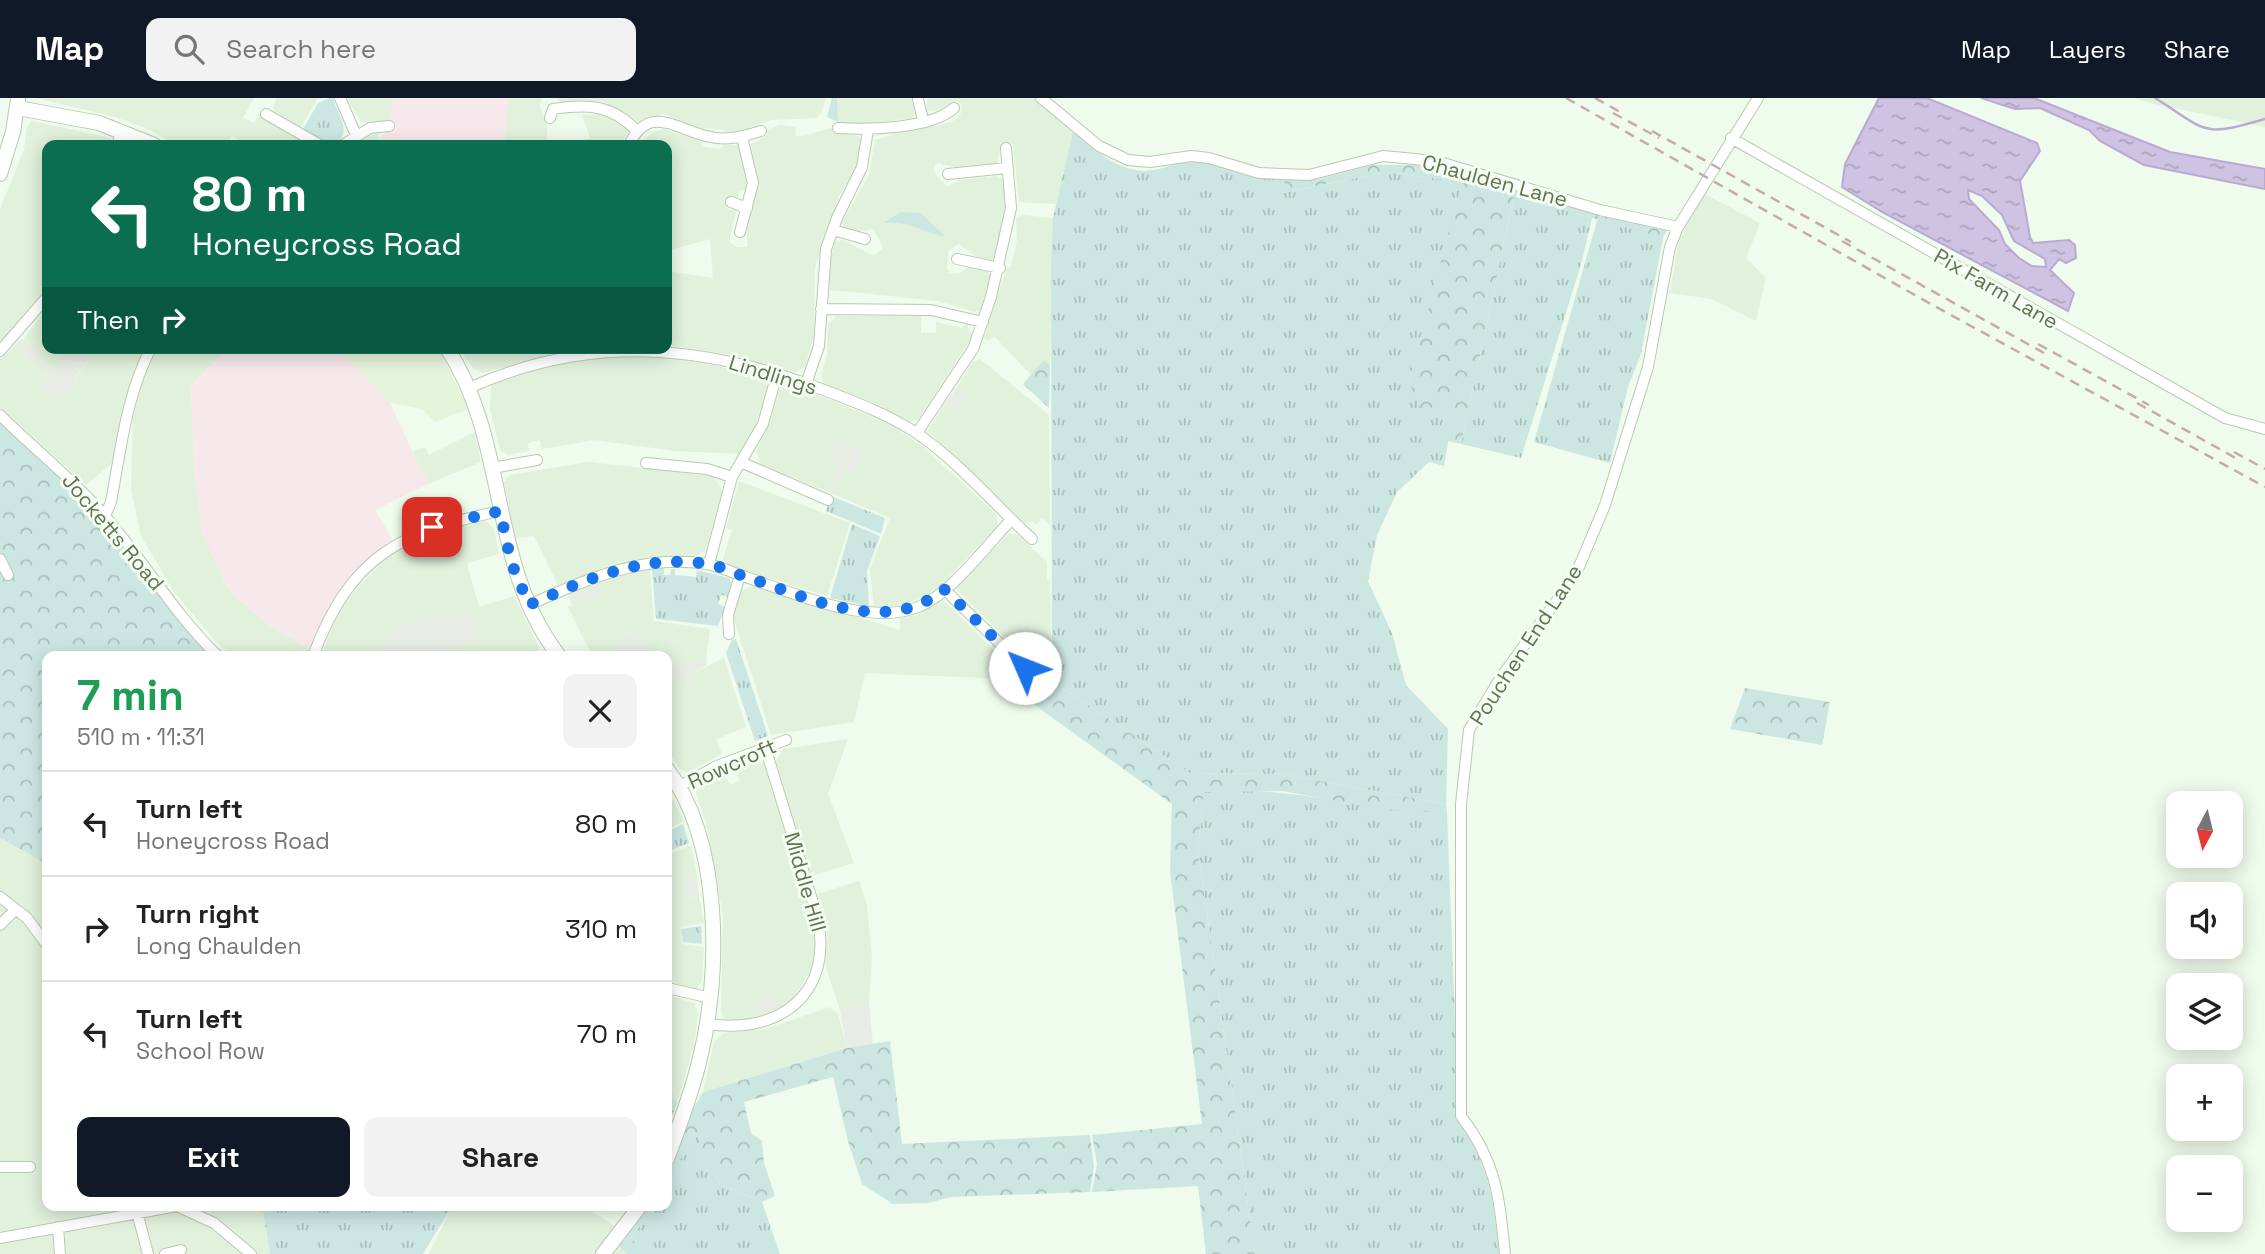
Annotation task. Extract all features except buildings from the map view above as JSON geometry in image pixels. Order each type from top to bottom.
[{"type":"street","points":[[340,98],[356,135]]},
{"type":"street","name":"Chaulden Lane","points":[[1041,98],[1099,146],[1128,160],[1150,162],[1175,156],[1200,157],[1259,173],[1310,175],[1383,156],[1415,159],[1443,163],[1600,210],[1678,227]]},
{"type":"street","name":"Pouchen End Lane","points":[[1505,1254],[1499,1197],[1483,1144],[1461,1116],[1461,804],[1469,730],[1499,680],[1576,574],[1605,505],[1648,367],[1670,247],[1678,227],[1758,98]]},
{"type":"street","points":[[918,99],[923,120]]},
{"type":"street","points":[[0,174],[18,103],[77,117],[143,140]]},
{"type":"street","points":[[550,118],[553,109],[583,105],[606,108],[637,131]]},
{"type":"street","points":[[838,128],[868,130],[947,114],[954,108]]},
{"type":"street","points":[[265,114],[311,140]]},
{"type":"street","points":[[632,140],[637,131],[664,121],[706,136],[728,139],[761,131]]},
{"type":"street","points":[[350,140],[379,126],[389,127]]},
{"type":"street","points":[[806,384],[819,346],[823,266],[833,230],[862,167],[868,130]]},
{"type":"street","points":[[119,140],[122,131]]},
{"type":"street","points":[[740,232],[753,183],[742,137]]},
{"type":"street","name":"Pix Farm Lane","points":[[1731,138],[2225,418],[2265,429]]},
{"type":"street","points":[[916,433],[973,349],[983,322],[1000,268],[1011,208],[1006,148]]},
{"type":"street","points":[[948,174],[1007,168]]},
{"type":"street","points":[[731,202],[747,208]]},
{"type":"street","points":[[833,230],[865,239]]},
{"type":"street","points":[[957,259],[1000,268]]},
{"type":"street","points":[[0,351],[42,303]]},
{"type":"street","points":[[821,309],[931,310],[983,322]]},
{"type":"street","name":"Lindlings","points":[[672,351],[777,374],[868,407],[916,433],[1032,539]]},
{"type":"street","points":[[105,516],[111,502],[128,407],[138,373],[148,354]]},
{"type":"street","points":[[450,354],[469,388],[487,438],[511,562],[552,651]]},
{"type":"street","name":"Lindlings","points":[[469,388],[509,371],[565,354]]},
{"type":"street","points":[[709,564],[732,477],[743,463],[762,424],[777,374]]},
{"type":"street","name":"Jocketts Road","points":[[0,415],[58,465],[105,516],[190,627],[213,651]]},
{"type":"street","points":[[492,468],[537,460]]},
{"type":"street","points":[[646,463],[706,469],[732,477]]},
{"type":"street","points":[[743,463],[828,500]]},
{"type":"street","points":[[315,651],[330,615],[370,563],[408,538],[432,527],[500,511]]},
{"type":"street","points":[[529,605],[602,573],[626,566],[651,563],[709,564],[850,609],[885,613],[919,607],[944,589],[1011,520]]},
{"type":"street","points":[[0,559],[8,575]]},
{"type":"street","points":[[729,634],[728,615],[740,575]]},
{"type":"street","points":[[944,589],[1025,668]]},
{"type":"street","name":"Rowcroft","points":[[678,787],[717,766],[786,740]]},
{"type":"street","name":"Middle Hill","points":[[708,1024],[746,1027],[776,1018],[801,998],[816,972],[820,958],[822,941],[817,916],[765,747]]},
{"type":"street","points":[[672,777],[692,818],[705,869],[712,923],[708,1024],[690,1097],[672,1146]]},
{"type":"street","points":[[0,898],[27,918],[42,938]]},
{"type":"street","points":[[0,925],[15,910]]},
{"type":"street","points":[[672,989],[711,998]]},
{"type":"street","points":[[0,1167],[30,1167]]},
{"type":"street","points":[[0,1238],[58,1227],[114,1211]]},
{"type":"street","points":[[127,1211],[144,1211]]},
{"type":"street","points":[[198,1211],[251,1254]]},
{"type":"street","points":[[603,1254],[635,1211]]},
{"type":"street","points":[[137,1212],[148,1254]]},
{"type":"street","points":[[58,1227],[60,1254]]},
{"type":"street","points":[[165,1254],[181,1250]]},
{"type":"shaded area","points":[[36,98],[254,98],[243,118],[254,123],[259,114],[303,140],[239,140],[232,136],[229,140],[167,140],[148,129],[115,117]]},
{"type":"shaded area","points":[[276,98],[318,98],[300,128],[273,110]]},
{"type":"shaded area","points":[[347,98],[393,98],[391,121],[361,122]]},
{"type":"shaded area","points":[[393,98],[508,98],[504,140],[380,140],[390,129]]},
{"type":"shaded area","points":[[508,98],[542,98],[540,106],[547,127],[547,140],[504,140]]},
{"type":"shaded area","points":[[556,98],[826,98],[821,113],[816,118],[771,120],[740,131],[725,132],[722,129],[700,128],[663,114],[638,121],[603,102],[580,100],[562,103]]},
{"type":"shaded area","points":[[837,98],[911,98],[916,113],[911,118],[871,124],[838,122]]},
{"type":"shaded area","points":[[927,98],[1038,98],[1073,131],[1056,204],[1019,202],[1013,144],[1001,143],[997,165],[953,167],[938,163],[934,166],[935,174],[947,187],[959,180],[996,176],[1005,181],[1005,211],[996,257],[990,261],[980,259],[959,244],[949,250],[947,269],[950,273],[959,274],[968,267],[987,271],[991,277],[981,309],[975,312],[938,301],[830,290],[830,263],[835,241],[843,240],[874,256],[882,249],[881,242],[872,229],[855,232],[845,228],[842,222],[869,175],[875,140],[930,123],[937,126],[953,121],[961,113],[962,105],[956,101],[937,111],[927,110]]},
{"type":"shaded area","points":[[2135,98],[2265,98],[2265,127],[2150,103]]},
{"type":"shaded area","points":[[605,114],[628,130],[624,140],[584,140],[590,138],[582,115]]},
{"type":"shaded area","points":[[32,121],[111,140],[42,140],[42,293],[0,342],[0,209],[24,150],[27,127]]},
{"type":"shaded area","points":[[780,125],[796,127],[795,136],[804,136],[834,127],[833,133],[858,136],[862,142],[857,167],[839,196],[815,268],[814,335],[805,367],[794,373],[726,354],[672,346],[672,272],[713,278],[710,239],[672,250],[672,140],[644,140],[653,132],[664,129],[700,141],[704,147],[720,149],[724,145],[739,145],[748,180],[747,190],[740,190],[738,198],[729,197],[725,205],[728,209],[736,210],[729,242],[737,247],[747,247],[747,223],[757,188],[751,144],[768,135],[766,130]]},
{"type":"shaded area","points":[[378,133],[379,140],[361,140]]},
{"type":"shaded area","points":[[1699,191],[1760,223],[1746,258],[1766,278],[1756,321],[1712,299],[1670,293],[1677,248]]},
{"type":"shaded area","points":[[1022,215],[1053,218],[1050,365],[1044,360],[1031,375],[994,336],[988,341],[984,338],[1006,269],[1011,267],[1017,240],[1016,219]]},
{"type":"shaded area","points":[[42,315],[42,354],[69,354],[55,370],[50,370],[21,342]]},
{"type":"shaded area","points":[[837,316],[921,316],[921,333],[936,333],[936,322],[962,328],[966,323],[973,336],[918,420],[910,421],[877,404],[824,384],[821,374],[827,355],[828,324]]},
{"type":"shaded area","points":[[21,339],[50,370],[55,370],[69,354],[94,354],[74,378],[78,382],[56,401],[41,386],[47,380],[47,374],[15,345]]},
{"type":"shaded area","points":[[17,344],[47,374],[56,401],[77,383],[74,379],[94,354],[141,354],[131,379],[112,463],[86,485],[0,407],[0,360]]},
{"type":"shaded area","points":[[155,354],[221,354],[191,386],[194,465],[202,532],[225,583],[236,597],[271,627],[310,649],[309,651],[226,651],[174,592],[141,536],[131,489],[133,418],[142,382]]},
{"type":"shaded area","points":[[221,354],[343,354],[390,403],[428,484],[375,510],[393,540],[369,557],[346,582],[332,601],[310,649],[271,627],[236,597],[225,583],[202,532],[194,465],[191,386]]},
{"type":"shaded area","points":[[343,354],[441,354],[469,409],[435,422],[422,409],[390,403]]},
{"type":"shaded area","points":[[463,354],[553,354],[483,373],[474,369]]},
{"type":"shaded area","points":[[617,356],[682,359],[760,375],[768,388],[753,432],[740,454],[676,451],[594,440],[542,449],[540,440],[528,443],[529,451],[508,455],[500,451],[490,409],[491,385],[521,374],[579,360]]},
{"type":"shaded area","points":[[980,359],[1049,415],[1050,526],[1042,518],[1036,525],[1032,521],[1026,524],[928,431],[945,403],[956,411],[967,396],[956,389],[973,362]]},
{"type":"shaded area","points":[[792,384],[891,425],[922,446],[997,515],[997,527],[942,584],[924,597],[897,606],[874,606],[870,569],[890,518],[833,494],[844,467],[838,461],[839,466],[829,492],[761,465],[756,452],[771,420],[779,390]]},
{"type":"shaded area","points":[[956,389],[967,396],[956,411],[945,403]]},
{"type":"shaded area","points":[[475,432],[481,462],[428,484],[412,452],[425,447],[429,455]]},
{"type":"shaded area","points":[[836,439],[863,450],[855,472],[844,468],[833,494],[829,492],[839,463],[829,457]]},
{"type":"shaded area","points":[[588,462],[714,476],[722,491],[706,550],[695,557],[649,557],[619,562],[558,585],[534,536],[515,538],[504,482],[510,475]]},
{"type":"shaded area","points":[[739,481],[850,523],[827,596],[726,564],[723,559],[732,530],[726,528]]},
{"type":"shaded area","points":[[485,520],[494,529],[499,554],[467,563],[479,607],[514,596],[539,651],[323,651],[337,616],[351,595],[385,559],[433,533]]},
{"type":"shaded area","points":[[1010,533],[1018,535],[1047,562],[1047,580],[1050,581],[1051,656],[1041,666],[1033,659],[1030,663],[957,590],[960,582]]},
{"type":"shaded area","points":[[650,569],[654,621],[710,629],[706,658],[672,664],[672,651],[651,651],[631,632],[622,651],[590,651],[568,607],[601,594],[598,581]]},
{"type":"shaded area","points":[[598,581],[602,594],[572,605],[567,593]]},
{"type":"shaded area","points":[[755,586],[900,630],[900,618],[917,615],[943,600],[1010,666],[1006,679],[865,673],[854,722],[771,735],[733,616],[740,591]]},
{"type":"shaded area","points":[[470,610],[478,640],[435,651],[378,651],[395,627],[438,615],[440,618]]},
{"type":"shaded area","points":[[631,632],[651,651],[615,651]]},
{"type":"shaded area","points":[[706,658],[707,665],[691,674],[692,681],[672,683],[672,664]]},
{"type":"shaded area","points":[[724,658],[746,727],[716,739],[722,754],[689,772],[680,769],[672,757],[672,683],[691,681],[691,674]]},
{"type":"shaded area","points":[[848,739],[828,794],[854,863],[811,876],[776,762],[783,749]]},
{"type":"shaded area","points":[[753,760],[763,763],[810,911],[816,942],[812,967],[796,995],[781,1009],[754,1002],[759,1019],[737,1022],[726,1021],[721,1012],[723,915],[706,822],[696,793],[698,786],[724,772],[730,785],[740,781],[735,768]]},
{"type":"shaded area","points":[[672,798],[684,821],[672,827]]},
{"type":"shaded area","points":[[0,838],[42,861],[42,1211],[263,1211],[270,1254],[0,1254]]},
{"type":"shaded area","points":[[691,845],[697,876],[684,878],[686,897],[699,896],[704,923],[680,927],[682,944],[704,947],[702,981],[695,991],[672,982],[672,853]]},
{"type":"shaded area","points":[[697,876],[699,896],[686,897],[684,877]]},
{"type":"shaded area","points":[[859,881],[867,905],[872,958],[869,1002],[840,1010],[825,965],[828,938],[817,894]]},
{"type":"shaded area","points":[[776,995],[781,1009],[759,1019],[754,1002]]},
{"type":"shaded area","points":[[672,996],[694,1003],[698,1014],[694,1046],[677,1103],[672,1097]]},
{"type":"shaded area","points":[[869,1002],[873,1045],[847,1048],[840,1010]]},
{"type":"shaded area","points":[[830,1007],[838,1014],[847,1048],[703,1092],[714,1042],[724,1033],[765,1029]]},
{"type":"shaded area","points":[[450,1211],[592,1211],[622,1231],[634,1254],[429,1254]]},
{"type":"green space","points":[[333,98],[344,128],[339,140],[317,140],[302,131],[318,103]]},
{"type":"green space","points":[[832,98],[837,98],[838,122],[827,117]]},
{"type":"green space","points":[[1073,131],[1109,160],[1130,169],[1141,171],[1184,163],[1206,163],[1285,180],[1283,193],[1386,172],[1463,182],[1409,381],[1453,415],[1444,466],[1429,462],[1397,492],[1377,535],[1368,581],[1392,633],[1406,685],[1448,729],[1446,804],[1282,774],[1190,773],[1052,681],[1051,267],[1053,218]]},
{"type":"green space","points":[[1372,165],[1426,165],[1667,230],[1663,238],[1514,196],[1461,444],[1448,441],[1453,415],[1420,408],[1409,381],[1462,182],[1386,172],[1282,193],[1285,180],[1319,179]]},
{"type":"green space","points":[[1514,196],[1592,218],[1582,261],[1521,458],[1461,444]]},
{"type":"green space","points":[[901,212],[921,213],[946,237],[910,225],[883,223]]},
{"type":"green space","points":[[1598,217],[1663,238],[1641,354],[1628,387],[1610,463],[1534,442]]},
{"type":"green space","points":[[1044,360],[1050,365],[1049,408],[1023,384]]},
{"type":"green space","points":[[0,421],[101,517],[209,651],[42,651],[42,861],[0,838]]},
{"type":"green space","points":[[831,496],[885,518],[881,534],[826,511]]},
{"type":"green space","points":[[852,524],[880,536],[867,571],[869,606],[830,598]]},
{"type":"green space","points":[[664,568],[664,575],[670,575],[671,569],[675,569],[675,575],[696,577],[697,570],[729,578],[732,587],[728,597],[721,595],[718,604],[725,607],[718,626],[656,619],[652,569]]},
{"type":"green space","points":[[736,639],[768,736],[755,741],[726,653],[732,640]]},
{"type":"green space","points":[[1051,656],[1052,681],[1190,773],[1282,774],[1446,804],[1447,813],[1383,809],[1282,791],[1204,792],[1198,849],[1255,1254],[1206,1254],[1198,1186],[1092,1192],[1097,1164],[1092,1135],[1202,1124],[1170,872],[1172,804],[1007,685],[1006,679],[1029,679]]},
{"type":"green space","points":[[1745,688],[1830,702],[1822,745],[1730,729]]},
{"type":"green space","points":[[1234,790],[1447,813],[1459,1123],[1477,1153],[1489,1185],[1499,1254],[1255,1254],[1198,849],[1204,792]]},
{"type":"green space","points":[[683,824],[689,843],[672,850],[672,830]]},
{"type":"green space","points":[[701,926],[702,944],[683,942],[681,929]]},
{"type":"green space","points":[[890,1041],[902,1144],[1090,1135],[1094,1166],[1090,1192],[951,1197],[928,1203],[893,1204],[862,1184],[848,1141],[833,1077],[744,1102],[751,1133],[762,1141],[764,1163],[775,1196],[762,1202],[720,1184],[695,1132],[672,1175],[674,1148],[703,1092],[847,1048]]},
{"type":"green space","points":[[672,1097],[677,1103],[672,1117]]},
{"type":"green space","points":[[695,1131],[720,1184],[762,1202],[780,1254],[646,1254],[631,1238],[650,1211],[672,1211],[672,1175]]},
{"type":"green space","points":[[263,1211],[449,1211],[423,1254],[270,1254]]},
{"type":"green space","points":[[641,1211],[650,1211],[631,1238],[646,1254],[627,1254],[617,1244]]},
{"type":"water","points":[[1879,98],[1927,98],[2037,143],[2040,151],[2020,181],[2030,237],[2033,243],[2069,240],[2075,245],[2076,258],[2066,263],[2059,259],[2050,270],[2074,293],[2068,311],[1882,212],[1842,187],[1845,164]],"holes":[[[1968,190],[1982,196],[2002,215],[2014,241],[2045,259],[2046,267],[2032,266],[2019,258],[2005,244],[1999,230],[1969,199]]]},
{"type":"water","points":[[1981,98],[2034,98],[2170,152],[2265,169],[2265,189],[2144,165],[2100,141],[2089,130],[2040,108],[2015,109]]},
{"type":"waterway","points":[[2155,98],[2206,128],[2228,128],[2265,119]]},
{"type":"railway","points":[[1566,98],[1929,303],[2265,487]]},
{"type":"railway","points":[[1595,98],[1622,113]]},
{"type":"railway","points":[[1613,113],[1659,138]]},
{"type":"railway","points":[[1652,131],[1851,242]]},
{"type":"railway","points":[[1842,241],[2044,353]]},
{"type":"railway","points":[[2038,344],[2149,405]]},
{"type":"railway","points":[[2137,403],[2241,461]]},
{"type":"railway","points":[[2234,452],[2265,469]]},
{"type":"route","points":[[432,527],[500,511],[511,562],[529,605],[602,573],[626,566],[672,562],[709,564],[850,609],[885,613],[919,607],[944,589],[1025,668]]}]
